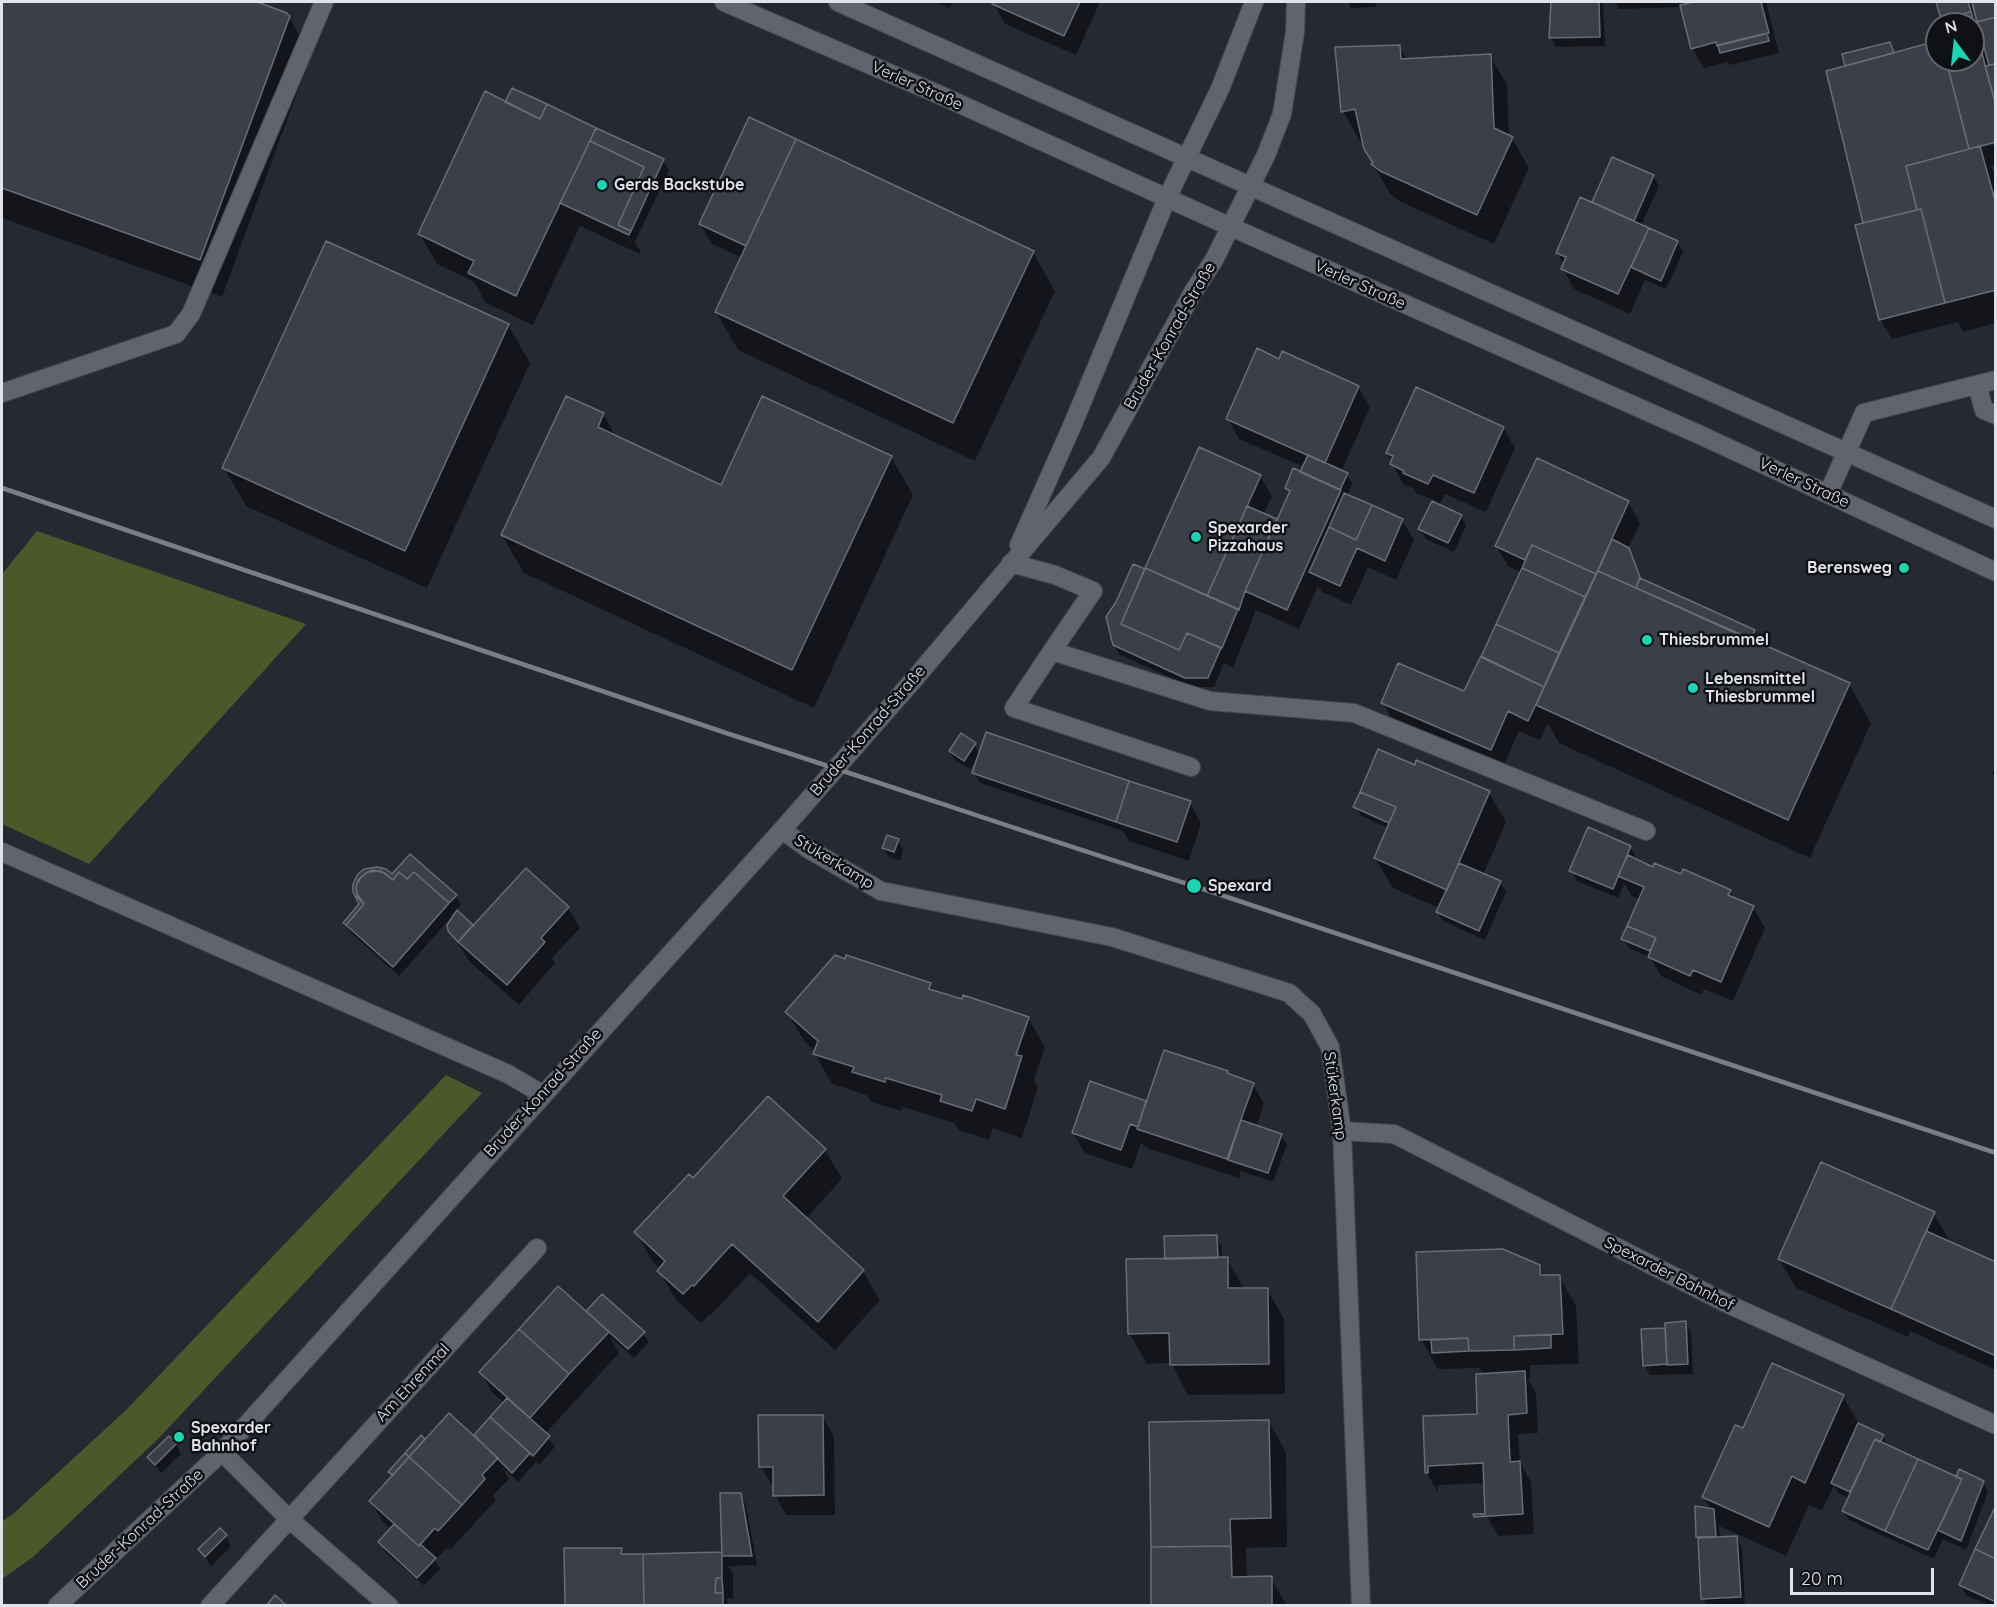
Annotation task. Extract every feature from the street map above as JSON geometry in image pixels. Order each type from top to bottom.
[{"type":"street","points":[[2,393],[176,334],[191,314],[324,2]]},
{"type":"street","name":"Verler Straße","points":[[724,2],[940,95],[1698,434],[1995,572]]},
{"type":"street","points":[[838,2],[1250,186],[1371,243],[1995,519]]},
{"type":"street","name":"Bruder-Konrad-Straße","points":[[1011,563],[1072,426],[1185,157],[1220,89],[1254,2]]},
{"type":"street","name":"Bruder-Konrad-Straße","points":[[57,1605],[222,1452],[782,830],[916,677],[1101,458],[1231,227],[1266,155],[1282,114],[1295,32],[1296,2]]},
{"type":"street","points":[[1828,494],[1864,413],[1995,380]]},
{"type":"street","points":[[1977,385],[1984,410],[1995,415]]},
{"type":"street","points":[[1011,563],[1055,575],[1093,591],[1014,708],[1191,767]]},
{"type":"street","points":[[1052,651],[1210,701],[1354,713],[1646,831]]},
{"type":"street","name":"Stükerkamp","points":[[782,830],[810,850],[881,891],[1112,937],[1289,993],[1312,1014],[1330,1047],[1342,1131],[1361,1605]]},
{"type":"street","points":[[2,852],[508,1074],[542,1094]]},
{"type":"street","name":"Spexarder Bahnhof","points":[[1342,1131],[1394,1134],[1730,1305],[1995,1425]]},
{"type":"street","name":"Am Ehrenmal","points":[[210,1605],[537,1248]]},
{"type":"street","points":[[222,1452],[288,1518],[389,1605]]},
{"type":"green space","points":[[37,531],[306,624],[89,864],[2,824],[2,574]]},
{"type":"green space","points":[[446,1075],[482,1093],[158,1439],[33,1557],[2,1579],[2,1521],[13,1514],[126,1410]]},
{"type":"building","points":[[2,2],[257,2],[290,16],[200,260],[2,188]]},
{"type":"building","points":[[993,2],[1080,2],[1064,36],[992,4]]},
{"type":"building","points":[[1551,2],[1599,2],[1600,37],[1549,38]]},
{"type":"building","points":[[1694,2],[1761,2],[1769,33],[1717,46],[1716,42],[1691,49],[1680,5]]},
{"type":"building","points":[[1936,2],[1968,2],[1971,12],[1939,12]]},
{"type":"building","points":[[1972,2],[1996,2],[1996,17],[1985,20],[1985,12],[1974,12]]},
{"type":"building","points":[[1996,17],[1996,64],[1989,65],[1985,51],[1985,20]]},
{"type":"building","points":[[1767,33],[1769,41],[1720,53],[1718,45]]},
{"type":"building","points":[[1890,42],[1894,53],[1845,66],[1842,54]]},
{"type":"building","points":[[1925,44],[1925,72],[1949,72],[1969,149],[1906,166],[1917,210],[1863,223],[1826,71]]},
{"type":"building","points":[[1400,45],[1401,59],[1491,54],[1494,128],[1513,137],[1477,215],[1380,171],[1371,164],[1373,163],[1364,149],[1355,109],[1341,112],[1335,47]]},
{"type":"building","points":[[1996,64],[1996,106],[1985,66]]},
{"type":"building","points":[[1985,65],[1996,106],[1996,142],[1969,149],[1949,72],[1985,72]]},
{"type":"building","points":[[512,88],[547,104],[540,119],[505,102]]},
{"type":"building","points":[[485,91],[540,119],[547,104],[596,128],[516,296],[468,273],[474,261],[418,234]]},
{"type":"building","points":[[749,117],[796,139],[746,246],[699,224]]},
{"type":"building","points":[[596,128],[664,159],[631,231],[618,225],[644,167],[590,141]]},
{"type":"building","points":[[796,139],[1034,251],[953,423],[715,312]]},
{"type":"building","name":"Gerds Backstube","points":[[590,141],[644,167],[618,225],[631,231],[629,235],[560,203]]},
{"type":"building","points":[[1980,146],[1996,204],[1996,290],[1945,303],[1921,209],[1917,210],[1906,166]]},
{"type":"building","points":[[1612,157],[1654,175],[1634,221],[1592,202]]},
{"type":"building","points":[[1580,197],[1649,228],[1618,294],[1561,269],[1566,257],[1556,253]]},
{"type":"building","points":[[1921,209],[1945,303],[1879,320],[1855,225]]},
{"type":"building","points":[[1649,228],[1678,241],[1661,281],[1631,267]]},
{"type":"building","points":[[326,241],[509,324],[405,551],[222,468]]},
{"type":"building","points":[[1257,348],[1279,359],[1282,351],[1359,386],[1325,463],[1226,419]]},
{"type":"building","points":[[1416,387],[1504,427],[1474,493],[1433,475],[1428,484],[1403,473],[1404,471],[1390,464],[1393,456],[1386,453]]},
{"type":"building","points":[[566,396],[604,413],[598,427],[721,485],[762,396],[892,456],[792,670],[501,535]]},
{"type":"building","name":"Spexarder Pizzahaus","points":[[1199,447],[1261,475],[1207,596],[1145,568]]},
{"type":"building","points":[[1308,455],[1348,473],[1340,490],[1300,472]]},
{"type":"building","points":[[1537,458],[1629,501],[1596,574],[1532,545],[1525,560],[1495,546]]},
{"type":"building","points":[[1293,468],[1341,490],[1287,610],[1245,591],[1290,491],[1285,488]]},
{"type":"building","points":[[1344,493],[1372,505],[1356,540],[1329,527]]},
{"type":"building","points":[[1432,501],[1462,515],[1448,543],[1418,529]]},
{"type":"building","points":[[1372,505],[1403,519],[1385,561],[1357,548],[1340,586],[1309,572],[1329,527],[1356,540]]},
{"type":"building","points":[[1247,506],[1277,519],[1239,610],[1207,596]]},
{"type":"building","points":[[1612,539],[1629,548],[1640,577],[1636,588],[1598,571]]},
{"type":"building","points":[[1532,545],[1596,574],[1585,597],[1522,568]]},
{"type":"building","points":[[1133,564],[1145,569],[1121,624],[1179,650],[1187,633],[1221,648],[1208,678],[1185,678],[1113,645],[1106,617],[1116,602]]},
{"type":"building","points":[[1145,568],[1238,609],[1222,648],[1187,633],[1179,650],[1121,624]]},
{"type":"building","points":[[1522,568],[1585,597],[1559,653],[1496,624]]},
{"type":"building","points":[[1598,571],[1850,683],[1788,820],[1536,705]]},
{"type":"building","points":[[1640,578],[1755,630],[1751,640],[1636,588]]},
{"type":"building","points":[[1496,624],[1559,653],[1544,687],[1481,657]]},
{"type":"building","points":[[1481,656],[1544,687],[1528,721],[1508,711],[1491,750],[1381,703],[1398,663],[1464,691]]},
{"type":"building","points":[[986,732],[1129,781],[1116,822],[972,773]]},
{"type":"building","points":[[961,733],[976,743],[964,761],[949,751]]},
{"type":"building","points":[[1378,749],[1415,765],[1416,760],[1490,791],[1447,890],[1374,858],[1396,807],[1360,792]]},
{"type":"building","points":[[1129,781],[1191,801],[1177,842],[1116,822]]},
{"type":"building","points":[[1360,792],[1396,807],[1389,823],[1353,807]]},
{"type":"building","points":[[1588,827],[1631,846],[1613,889],[1569,871]]},
{"type":"building","points":[[887,835],[899,839],[894,852],[882,848]]},
{"type":"building","points":[[410,854],[457,895],[449,903],[414,872],[407,879],[399,872],[393,880],[381,871],[368,872],[361,877],[356,886],[357,897],[364,904],[346,925],[343,923],[359,904],[353,892],[353,884],[358,874],[364,869],[377,867],[386,869],[392,874]]},
{"type":"building","points":[[1628,855],[1653,867],[1654,863],[1681,874],[1683,869],[1731,890],[1728,895],[1754,906],[1721,982],[1693,970],[1690,976],[1648,957],[1656,938],[1627,926],[1644,887],[1618,876]]},
{"type":"building","points":[[1459,863],[1501,881],[1479,931],[1436,912]]},
{"type":"building","points":[[526,868],[569,907],[541,938],[545,942],[507,985],[458,942]]},
{"type":"building","points":[[373,870],[385,873],[393,880],[399,872],[407,879],[414,872],[449,903],[393,967],[346,925],[364,904],[357,894],[356,886],[359,879]]},
{"type":"building","points":[[457,910],[473,925],[458,942],[448,931],[447,925]]},
{"type":"building","points":[[1627,926],[1656,938],[1650,951],[1621,939]]},
{"type":"building","points":[[835,955],[845,959],[846,955],[931,983],[929,989],[962,999],[963,995],[1029,1017],[1016,1055],[1022,1056],[1005,1109],[976,1099],[972,1111],[940,1101],[942,1095],[886,1078],[885,1082],[852,1072],[854,1067],[813,1054],[818,1041],[785,1012]]},
{"type":"building","points":[[1164,1050],[1228,1071],[1227,1073],[1254,1083],[1227,1159],[1137,1129]]},
{"type":"building","points":[[1090,1081],[1146,1101],[1138,1127],[1130,1124],[1121,1150],[1072,1133]]},
{"type":"building","points":[[768,1096],[826,1149],[783,1196],[864,1270],[818,1322],[732,1244],[694,1286],[692,1285],[683,1294],[657,1271],[665,1261],[634,1232],[689,1174],[693,1178]]},
{"type":"building","points":[[1241,1120],[1282,1134],[1268,1173],[1228,1160]]},
{"type":"building","points":[[1821,1162],[1935,1212],[1891,1309],[1778,1259]]},
{"type":"building","points":[[1926,1231],[1996,1262],[1996,1356],[1891,1309]]},
{"type":"building","points":[[1217,1235],[1218,1258],[1165,1259],[1164,1236]]},
{"type":"building","points":[[1503,1249],[1540,1265],[1540,1275],[1560,1275],[1563,1334],[1514,1336],[1514,1350],[1469,1351],[1468,1338],[1419,1340],[1416,1252]]},
{"type":"building","points":[[1228,1257],[1228,1288],[1268,1288],[1269,1364],[1170,1365],[1169,1333],[1128,1334],[1126,1259]]},
{"type":"building","points":[[558,1286],[609,1332],[569,1374],[519,1329]]},
{"type":"building","points":[[602,1294],[645,1332],[628,1349],[586,1311]]},
{"type":"building","points":[[1686,1321],[1688,1364],[1667,1365],[1665,1323]]},
{"type":"building","points":[[1665,1328],[1667,1364],[1643,1366],[1641,1329]]},
{"type":"building","points":[[519,1329],[569,1374],[530,1418],[479,1372]]},
{"type":"building","points":[[1551,1335],[1551,1348],[1514,1350],[1514,1336]]},
{"type":"building","points":[[1468,1338],[1469,1351],[1432,1353],[1431,1340]]},
{"type":"building","points":[[1772,1363],[1844,1395],[1805,1483],[1792,1476],[1769,1527],[1702,1497],[1735,1425],[1743,1428]]},
{"type":"building","points":[[1525,1371],[1527,1413],[1508,1415],[1510,1462],[1520,1461],[1523,1514],[1474,1517],[1473,1514],[1485,1514],[1483,1463],[1428,1466],[1428,1473],[1425,1473],[1423,1416],[1477,1414],[1476,1374]]},
{"type":"building","points":[[507,1398],[550,1436],[533,1456],[490,1417]]},
{"type":"building","points":[[449,1413],[498,1458],[482,1475],[485,1479],[462,1505],[409,1457]]},
{"type":"building","points":[[758,1415],[823,1415],[824,1495],[773,1496],[773,1467],[759,1467]]},
{"type":"building","points":[[490,1417],[530,1453],[512,1473],[474,1435]]},
{"type":"building","points":[[1269,1420],[1271,1518],[1230,1519],[1231,1546],[1151,1547],[1149,1422]]},
{"type":"building","points":[[1858,1423],[1884,1435],[1880,1442],[1875,1439],[1850,1492],[1831,1483]]},
{"type":"building","points":[[421,1435],[425,1439],[409,1457],[405,1453]]},
{"type":"building","points":[[169,1436],[177,1443],[155,1465],[147,1457]]},
{"type":"building","points":[[1875,1439],[1918,1459],[1885,1531],[1842,1511]]},
{"type":"building","points":[[405,1453],[409,1457],[393,1475],[388,1472]]},
{"type":"building","points":[[409,1457],[462,1505],[438,1531],[435,1528],[419,1546],[369,1501]]},
{"type":"building","points":[[1918,1459],[1962,1479],[1928,1550],[1885,1531]]},
{"type":"building","points":[[1959,1469],[1984,1481],[1961,1541],[1938,1530],[1962,1479],[1956,1477]]},
{"type":"building","points":[[720,1493],[741,1493],[752,1556],[722,1556]]},
{"type":"building","points":[[1996,1505],[1996,1559],[1975,1549]]},
{"type":"building","points":[[1695,1506],[1714,1509],[1716,1537],[1696,1537]]},
{"type":"building","points":[[394,1524],[436,1558],[417,1578],[378,1542]]},
{"type":"building","points":[[220,1528],[227,1535],[205,1557],[198,1549]]},
{"type":"building","points":[[1737,1536],[1741,1597],[1701,1599],[1698,1538]]},
{"type":"building","points":[[1231,1546],[1232,1577],[1272,1576],[1272,1606],[1151,1606],[1151,1547]]},
{"type":"building","points":[[564,1548],[622,1548],[621,1554],[643,1554],[644,1606],[565,1606]]},
{"type":"building","points":[[1975,1549],[1996,1559],[1996,1602],[1959,1585]]},
{"type":"building","points":[[722,1552],[722,1578],[716,1578],[715,1593],[723,1593],[723,1606],[644,1606],[643,1554]]},
{"type":"building","points":[[716,1578],[722,1578],[723,1593],[715,1593]]},
{"type":"building","points":[[275,1595],[287,1606],[266,1606]]},
{"type":"railway","points":[[2,488],[732,735],[1996,1153]]},
{"type":"place","name":"Gerds Backstube","points":[[602,185]]},
{"type":"place","name":"Spexarder Pizzahaus","points":[[1196,537]]},
{"type":"place","name":"Berensweg","points":[[1904,568]]},
{"type":"place","name":"Thiesbrummel","points":[[1647,640]]},
{"type":"place","name":"Lebensmittel Thiesbrummel","points":[[1693,688]]},
{"type":"place","name":"Spexard","points":[[1194,886]]},
{"type":"place","name":"Spexarder Bahnhof","points":[[179,1437]]}]
